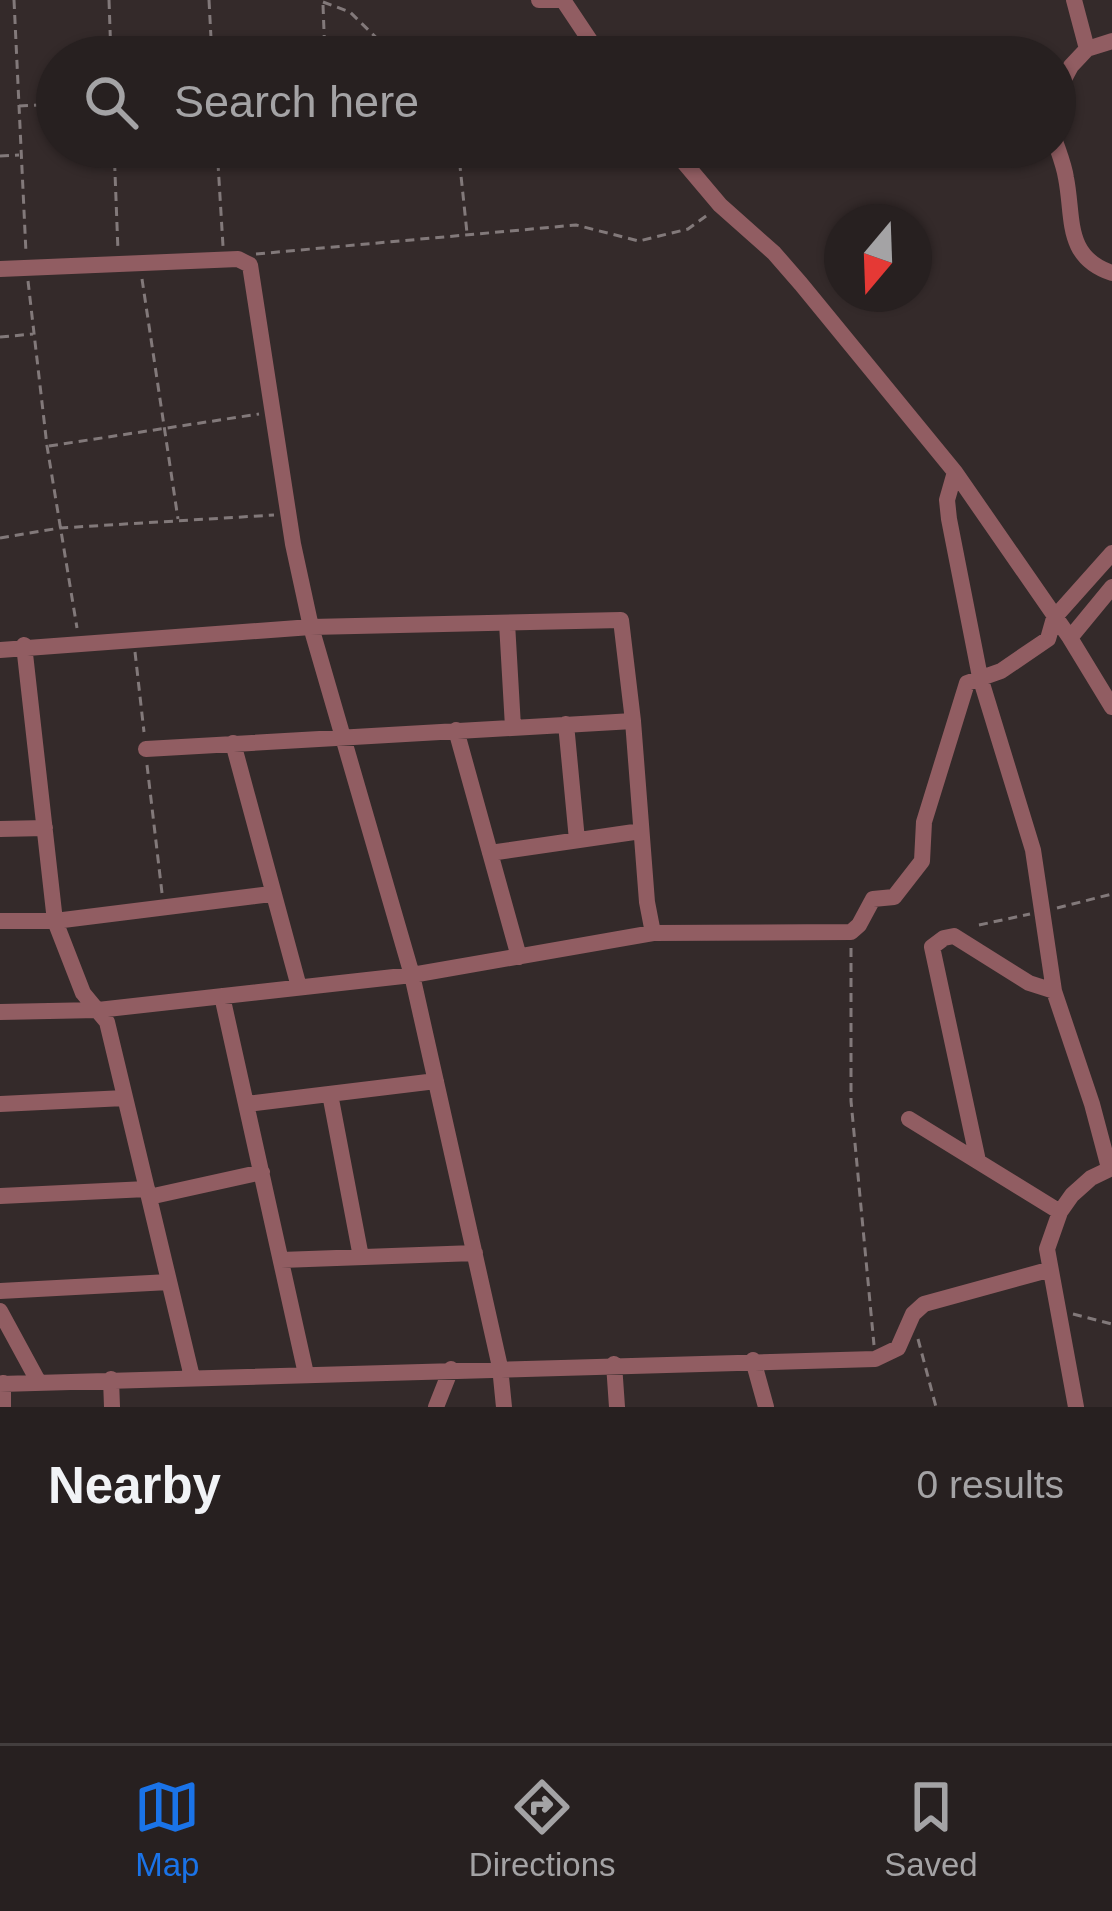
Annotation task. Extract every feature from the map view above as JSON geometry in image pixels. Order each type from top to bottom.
[{"type":"street","points":[[539,0],[560,0],[586,36]]},
{"type":"street","points":[[1074,0],[1087,49]]},
{"type":"street","points":[[1076,61],[1087,49],[1112,41]]},
{"type":"street","points":[[689,168],[720,205],[788,268],[955,472],[1112,707]]},
{"type":"street","points":[[1063,168],[1077,250],[1112,273]]},
{"type":"street","points":[[0,269],[247,262],[311,627],[412,975],[500,1367],[503,1407]]},
{"type":"street","points":[[955,472],[947,500],[949,520],[980,677],[1033,850],[1054,991],[1110,1168],[1091,1178],[1060,1212],[1047,1249],[1076,1407]]},
{"type":"street","points":[[0,1012],[98,1010],[412,975],[653,933],[850,932],[859,925],[872,899],[894,897],[922,861],[924,822],[967,683],[997,673],[1048,639],[1054,618],[1112,553]]},
{"type":"street","points":[[1070,638],[1112,586]]},
{"type":"street","points":[[0,650],[311,627],[621,620],[653,933]]},
{"type":"street","points":[[507,622],[513,727]]},
{"type":"street","points":[[24,645],[56,922],[83,992],[107,1022],[192,1377]]},
{"type":"street","points":[[146,749],[633,721]]},
{"type":"street","points":[[566,724],[577,841]]},
{"type":"street","points":[[456,730],[519,957]]},
{"type":"street","points":[[232,743],[299,987]]},
{"type":"street","points":[[0,829],[45,828]]},
{"type":"street","points":[[490,853],[641,831]]},
{"type":"street","points":[[0,921],[56,922],[271,894]]},
{"type":"street","points":[[978,1161],[932,947],[954,936],[1029,983],[1054,991]]},
{"type":"street","points":[[222,996],[306,1374]]},
{"type":"street","points":[[247,1104],[436,1081]]},
{"type":"street","points":[[330,1094],[361,1257]]},
{"type":"street","points":[[0,1104],[125,1098]]},
{"type":"street","points":[[909,1119],[1060,1212]]},
{"type":"street","points":[[0,1196],[148,1193],[262,1172]]},
{"type":"street","points":[[281,1260],[475,1253]]},
{"type":"street","points":[[3,1407],[2,1383],[875,1359],[898,1348],[924,1304],[1048,1270]]},
{"type":"street","points":[[0,1292],[169,1282]]},
{"type":"street","points":[[0,1311],[38,1382]]},
{"type":"street","points":[[753,1360],[766,1407]]},
{"type":"street","points":[[614,1364],[616,1407]]},
{"type":"street","points":[[436,1407],[451,1369]]},
{"type":"street","points":[[111,1379],[112,1407]]},
{"type":"path","points":[[14,0],[27,268],[47,446],[80,641]]},
{"type":"path","points":[[109,0],[110,36]]},
{"type":"path","points":[[209,0],[211,36]]},
{"type":"path","points":[[324,36],[323,1],[350,12],[375,36]]},
{"type":"path","points":[[19,106],[36,105]]},
{"type":"path","points":[[0,156],[21,154]]},
{"type":"path","points":[[115,168],[118,264]]},
{"type":"path","points":[[218,168],[223,260]]},
{"type":"path","points":[[460,168],[467,235]]},
{"type":"path","points":[[247,262],[262,252],[586,226],[640,241],[688,229],[720,205]]},
{"type":"path","points":[[139,263],[178,521]]},
{"type":"path","points":[[0,337],[34,334]]},
{"type":"path","points":[[47,446],[272,412]]},
{"type":"path","points":[[0,538],[60,528],[288,514]]},
{"type":"path","points":[[133,638],[164,909]]},
{"type":"path","points":[[850,932],[851,1101],[875,1359]]},
{"type":"path","points":[[1059,1313],[1112,1324]]},
{"type":"path","points":[[911,1321],[936,1407]]}]
